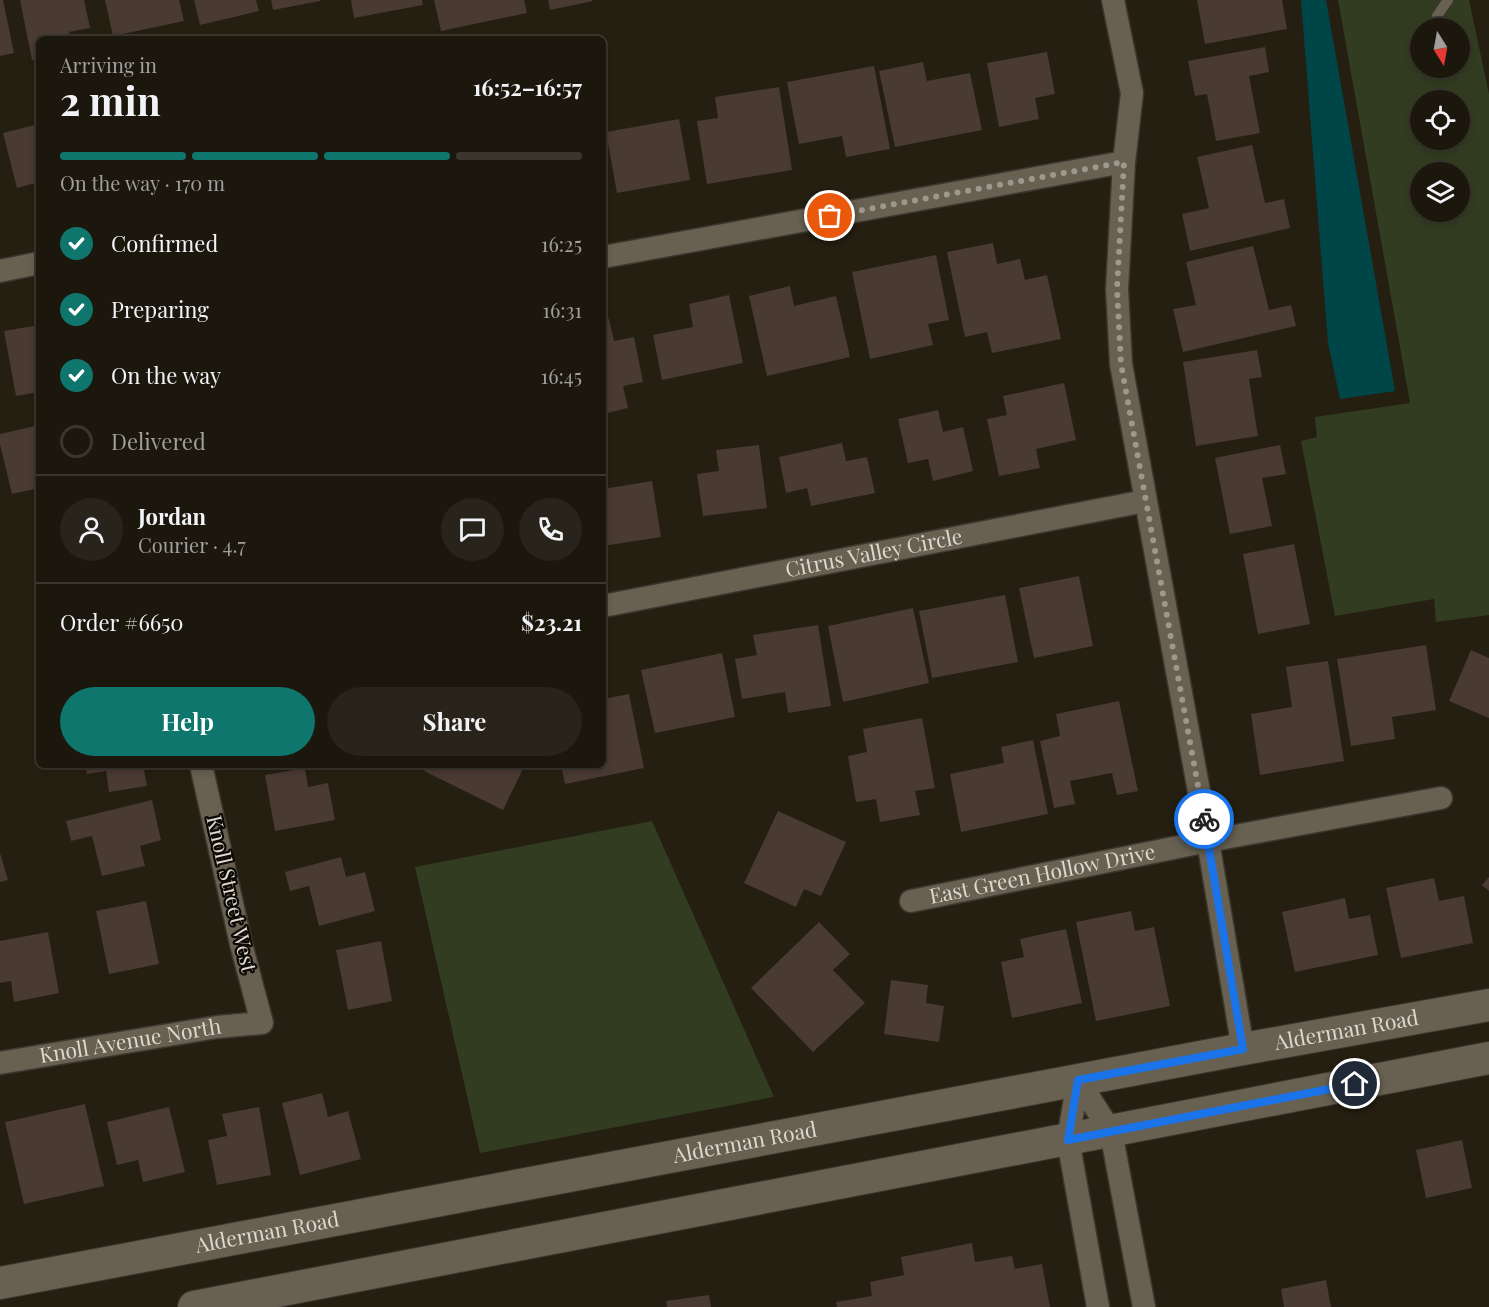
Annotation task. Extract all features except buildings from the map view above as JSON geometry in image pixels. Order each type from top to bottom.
[{"type":"main road","name":"Alderman Road","points":[[0,1283],[1243,1049],[1489,1005]]},
{"type":"main road","points":[[194,1307],[1489,1058]]},
{"type":"street","points":[[1113,0],[1132,93],[1124,162],[1117,289],[1121,364],[1208,841],[1243,1049]]},
{"type":"street","points":[[606,256],[1124,162]]},
{"type":"street","points":[[0,271],[36,264]]},
{"type":"street","name":"Citrus Valley Circle","points":[[606,605],[1145,501]]},
{"type":"street","name":"Knoll Street West","points":[[202,768],[241,944],[262,1023]]},
{"type":"street","name":"East Green Hollow Drive","points":[[911,901],[1208,841],[1441,798]]},
{"type":"street","name":"Knoll Avenue North","points":[[0,1063],[218,1027],[262,1023]]},
{"type":"street","points":[[1078,1080],[1111,1132],[1144,1307]]},
{"type":"street","points":[[1078,1080],[1068,1140],[1098,1307]]},
{"type":"lane","points":[[1437,18],[1448,0]]},
{"type":"green space","points":[[1338,0],[1469,0],[1489,94],[1489,615],[1436,622],[1434,599],[1335,616],[1301,441],[1317,437],[1315,417],[1410,403]]},
{"type":"green space","points":[[652,821],[774,1097],[480,1153],[415,867]]},
{"type":"water","points":[[1301,0],[1326,0],[1395,391],[1340,399],[1328,343]]},
{"type":"way so far","points":[[830,216],[1124,162],[1117,289],[1121,364],[1204,819]]},
{"type":"route","points":[[1204,819],[1243,1049],[1078,1080],[1068,1140],[1355,1084]]}]
